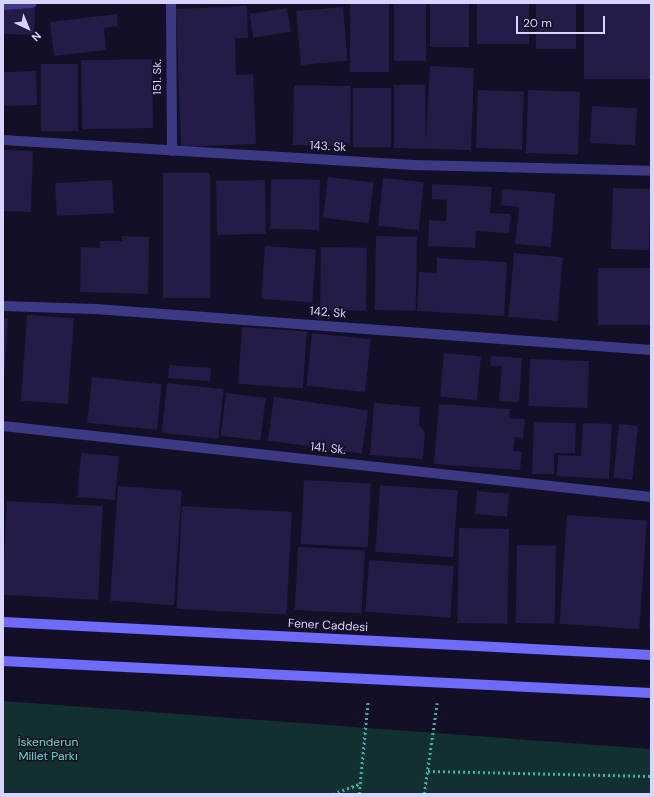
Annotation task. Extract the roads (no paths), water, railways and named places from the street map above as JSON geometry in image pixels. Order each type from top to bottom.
[{"type":"main road","name":"Fener Caddesi","points":[[3,622],[651,655]]},
{"type":"main road","points":[[3,661],[651,693]]},
{"type":"street","points":[[3,5],[32,3]]},
{"type":"street","name":"151. Sk.","points":[[170,3],[172,151]]},
{"type":"street","name":"143. Sk","points":[[3,140],[413,164],[651,171]]},
{"type":"street","name":"142. Sk","points":[[3,306],[95,309],[651,350]]},
{"type":"street","name":"141. Sk.","points":[[3,426],[651,497]]},
{"type":"park label","name":"İskenderun Millet Parkı","points":[[48,750]]}]
